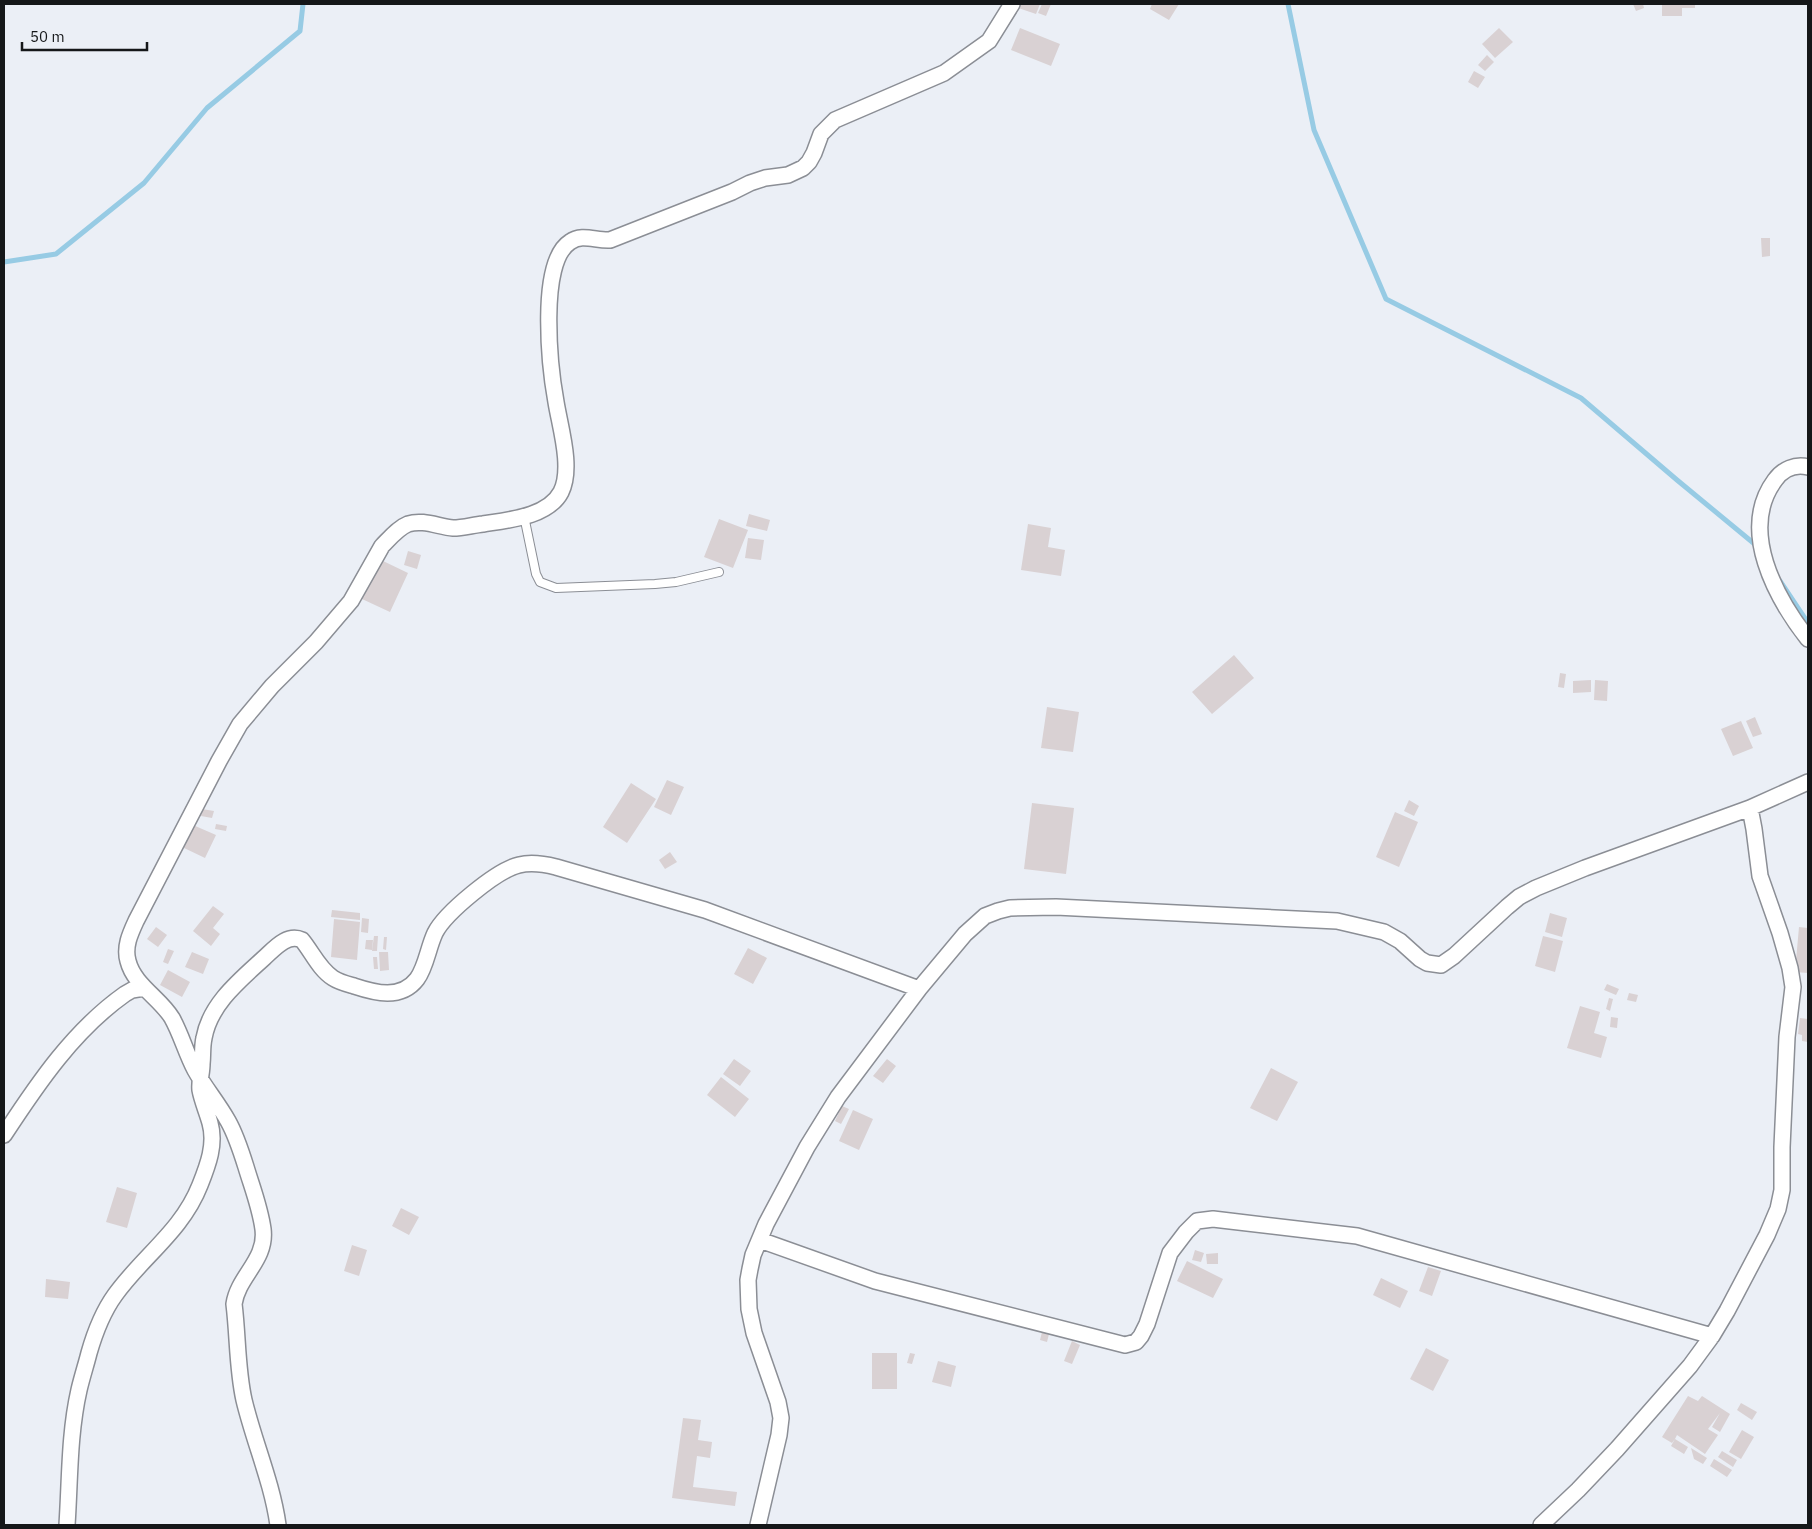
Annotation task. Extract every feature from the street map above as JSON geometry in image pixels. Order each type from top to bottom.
[{"type":"street","points":[[278,1525],[244,1398],[240,1377],[234,1304],[235,1294],[239,1285],[254,1267],[260,1254],[264,1231],[260,1209],[236,1136],[200,1079],[186,1053],[172,1019],[154,996],[144,988],[128,961],[129,938],[229,741],[248,713],[316,642],[351,601],[382,546],[398,530],[409,524],[426,523],[458,528],[524,516],[547,506],[557,498],[565,473],[564,434],[556,404],[551,367],[549,311],[554,265],[557,256],[566,245],[569,242],[587,237],[599,241],[610,240],[732,192],[750,183],[764,178],[796,172],[809,162],[821,134],[835,120],[888,98],[951,68],[989,41],[1012,4]]},
{"type":"street","points":[[1808,467],[1789,468],[1778,476],[1769,488],[1760,520],[1760,538],[1766,566],[1792,617],[1808,639]]},
{"type":"street","points":[[758,1525],[780,1435],[781,1418],[778,1402],[754,1333],[749,1309],[748,1280],[753,1255],[766,1224],[807,1147],[838,1097],[919,989],[975,923],[985,916],[1010,908],[1056,907],[1337,921],[1384,932],[1400,941],[1420,959],[1427,963],[1441,965],[1448,962],[1519,897],[1536,888],[1585,868],[1750,808],[1808,782]]},
{"type":"street","points":[[1541,1525],[1617,1449],[1690,1366],[1712,1336],[1767,1235],[1778,1209],[1782,1190],[1787,1038],[1793,987],[1790,968],[1780,933],[1760,876],[1750,808]]},
{"type":"street","points":[[67,1525],[73,1433],[79,1390],[95,1334],[103,1313],[115,1295],[130,1276],[176,1229],[185,1216],[200,1185],[210,1158],[213,1140],[200,1092],[200,1079],[204,1037],[214,1010],[227,993],[280,944],[293,938],[302,940],[327,973],[334,979],[344,983],[375,993],[388,994],[400,992],[418,978],[435,932],[456,907],[469,896],[517,865],[544,864],[705,910],[919,989]]},
{"type":"street","points":[[4,1135],[33,1091],[61,1055],[85,1029],[125,994],[132,990],[144,988]]},
{"type":"street","points":[[760,1240],[875,1281],[1125,1345],[1136,1342],[1147,1324],[1170,1253],[1197,1221],[1213,1219],[1357,1236],[1712,1336]]},
{"type":"lane","points":[[524,516],[536,574],[540,582],[556,588],[676,582],[719,572]]},
{"type":"building","points":[[1017,4],[1040,4],[1036,14],[1015,7]]},
{"type":"building","points":[[1042,4],[1051,4],[1046,16],[1038,13]]},
{"type":"building","points":[[1152,4],[1179,4],[1169,20],[1150,9]]},
{"type":"building","points":[[1633,4],[1643,4],[1644,8],[1636,11]]},
{"type":"building","points":[[1662,4],[1695,4],[1695,8],[1682,8],[1682,16],[1662,16]]},
{"type":"building","points":[[1020,28],[1060,44],[1051,66],[1011,50]]},
{"type":"building","points":[[1499,28],[1513,42],[1495,58],[1482,44]]},
{"type":"building","points":[[1487,55],[1494,62],[1485,71],[1478,65]]},
{"type":"building","points":[[1474,71],[1485,77],[1478,88],[1468,82]]},
{"type":"building","points":[[1761,238],[1770,238],[1770,256],[1762,257]]},
{"type":"building","points":[[749,514],[770,520],[767,531],[746,526]]},
{"type":"building","points":[[719,519],[748,530],[733,568],[704,557]]},
{"type":"building","points":[[1028,524],[1051,528],[1048,547],[1065,550],[1061,576],[1021,570]]},
{"type":"building","points":[[748,538],[764,540],[761,560],[745,558]]},
{"type":"building","points":[[408,551],[421,555],[417,569],[404,565]]},
{"type":"building","points":[[381,560],[408,573],[390,612],[362,599]]},
{"type":"building","points":[[1234,655],[1254,678],[1212,714],[1192,692]]},
{"type":"building","points":[[1560,673],[1566,674],[1564,688],[1558,687]]},
{"type":"building","points":[[1591,680],[1591,692],[1573,693],[1573,681]]},
{"type":"building","points":[[1595,680],[1608,681],[1607,701],[1594,700]]},
{"type":"building","points":[[1047,707],[1079,712],[1073,752],[1041,748]]},
{"type":"building","points":[[1755,717],[1762,734],[1753,737],[1746,721]]},
{"type":"building","points":[[1741,721],[1753,748],[1733,756],[1721,729]]},
{"type":"building","points":[[667,780],[684,787],[671,815],[654,807]]},
{"type":"building","points":[[631,783],[656,799],[627,843],[603,827]]},
{"type":"building","points":[[1409,800],[1419,806],[1414,816],[1404,811]]},
{"type":"building","points":[[1032,803],[1074,808],[1066,874],[1024,869]]},
{"type":"building","points":[[202,809],[214,811],[212,818],[201,816]]},
{"type":"building","points":[[1395,812],[1418,822],[1399,867],[1376,857]]},
{"type":"building","points":[[216,824],[227,826],[226,831],[215,829]]},
{"type":"building","points":[[193,825],[216,835],[205,858],[182,847]]},
{"type":"building","points":[[670,852],[677,862],[665,869],[659,860]]},
{"type":"building","points":[[213,906],[224,914],[213,928],[220,934],[211,946],[193,931]]},
{"type":"building","points":[[332,910],[360,913],[360,920],[331,917]]},
{"type":"building","points":[[1550,913],[1567,918],[1562,937],[1545,932]]},
{"type":"building","points":[[362,918],[369,919],[368,933],[361,932]]},
{"type":"building","points":[[334,919],[360,922],[357,960],[331,957]]},
{"type":"building","points":[[156,927],[167,935],[158,947],[147,939]]},
{"type":"building","points":[[1799,927],[1808,928],[1808,973],[1795,972]]},
{"type":"building","points":[[374,936],[378,936],[377,951],[372,951]]},
{"type":"building","points":[[1543,936],[1563,941],[1555,972],[1535,966]]},
{"type":"building","points":[[384,937],[387,937],[386,950],[383,949]]},
{"type":"building","points":[[366,940],[373,940],[372,950],[365,949]]},
{"type":"building","points":[[748,948],[767,958],[753,984],[734,974]]},
{"type":"building","points":[[168,949],[174,951],[168,964],[163,962]]},
{"type":"building","points":[[192,952],[209,959],[203,974],[185,967]]},
{"type":"building","points":[[379,952],[388,952],[389,970],[380,971]]},
{"type":"building","points":[[373,957],[377,957],[378,969],[374,969]]},
{"type":"building","points":[[168,970],[190,982],[182,997],[160,985]]},
{"type":"building","points":[[1607,984],[1619,989],[1616,995],[1604,990]]},
{"type":"building","points":[[1629,993],[1638,995],[1636,1002],[1627,1000]]},
{"type":"building","points":[[1609,998],[1613,999],[1610,1011],[1606,1009]]},
{"type":"building","points":[[1580,1006],[1600,1012],[1594,1033],[1607,1037],[1601,1058],[1567,1048]]},
{"type":"building","points":[[1611,1017],[1618,1018],[1617,1028],[1610,1027]]},
{"type":"building","points":[[1800,1018],[1808,1019],[1808,1042],[1802,1041],[1802,1035],[1798,1034]]},
{"type":"building","points":[[734,1059],[751,1071],[740,1086],[723,1074]]},
{"type":"building","points":[[887,1059],[896,1066],[883,1083],[873,1076]]},
{"type":"building","points":[[1271,1068],[1298,1082],[1277,1121],[1250,1108]]},
{"type":"building","points":[[721,1077],[749,1099],[735,1117],[707,1095]]},
{"type":"building","points":[[842,1106],[849,1109],[841,1124],[835,1121]]},
{"type":"building","points":[[853,1110],[873,1119],[859,1150],[839,1141]]},
{"type":"building","points":[[117,1187],[137,1193],[127,1228],[106,1222]]},
{"type":"building","points":[[401,1208],[419,1217],[409,1235],[392,1226]]},
{"type":"building","points":[[352,1245],[367,1250],[359,1276],[344,1271]]},
{"type":"building","points":[[1195,1250],[1204,1253],[1201,1262],[1192,1260]]},
{"type":"building","points":[[1218,1253],[1218,1264],[1207,1264],[1206,1254]]},
{"type":"building","points":[[1187,1261],[1223,1279],[1213,1298],[1177,1281]]},
{"type":"building","points":[[1428,1267],[1441,1271],[1432,1296],[1419,1291]]},
{"type":"building","points":[[1381,1278],[1408,1291],[1400,1308],[1373,1295]]},
{"type":"building","points":[[46,1279],[70,1282],[68,1299],[45,1297]]},
{"type":"building","points":[[1042,1332],[1049,1334],[1047,1342],[1040,1340]]},
{"type":"building","points":[[1072,1341],[1080,1345],[1072,1364],[1064,1361]]},
{"type":"building","points":[[1426,1348],[1449,1360],[1433,1391],[1410,1379]]},
{"type":"building","points":[[872,1353],[897,1353],[897,1389],[872,1389]]},
{"type":"building","points":[[910,1353],[915,1354],[912,1364],[907,1363]]},
{"type":"building","points":[[938,1361],[956,1366],[951,1387],[932,1382]]},
{"type":"building","points":[[1688,1396],[1698,1401],[1702,1396],[1730,1414],[1720,1432],[1712,1427],[1720,1413],[1708,1429],[1718,1435],[1705,1454],[1677,1435],[1672,1443],[1662,1437]]},
{"type":"building","points":[[1741,1403],[1757,1412],[1752,1420],[1737,1410]]},
{"type":"building","points":[[683,1418],[701,1420],[698,1440],[712,1442],[710,1458],[697,1456],[693,1487],[737,1492],[735,1506],[672,1498]]},
{"type":"building","points":[[1742,1430],[1754,1437],[1741,1459],[1729,1452]]},
{"type":"building","points":[[1675,1439],[1688,1447],[1684,1454],[1671,1446]]},
{"type":"building","points":[[1691,1448],[1707,1458],[1703,1464],[1694,1459]]},
{"type":"building","points":[[1722,1451],[1737,1460],[1733,1467],[1718,1457]]},
{"type":"building","points":[[1714,1459],[1732,1470],[1727,1477],[1710,1466]]},
{"type":"waterway","points":[[4,262],[56,254],[144,183],[207,108],[300,31],[303,4]]},
{"type":"waterway","points":[[1288,4],[1314,130],[1386,299],[1581,398],[1757,546]]},
{"type":"waterway","points":[[1780,581],[1808,623]]}]
